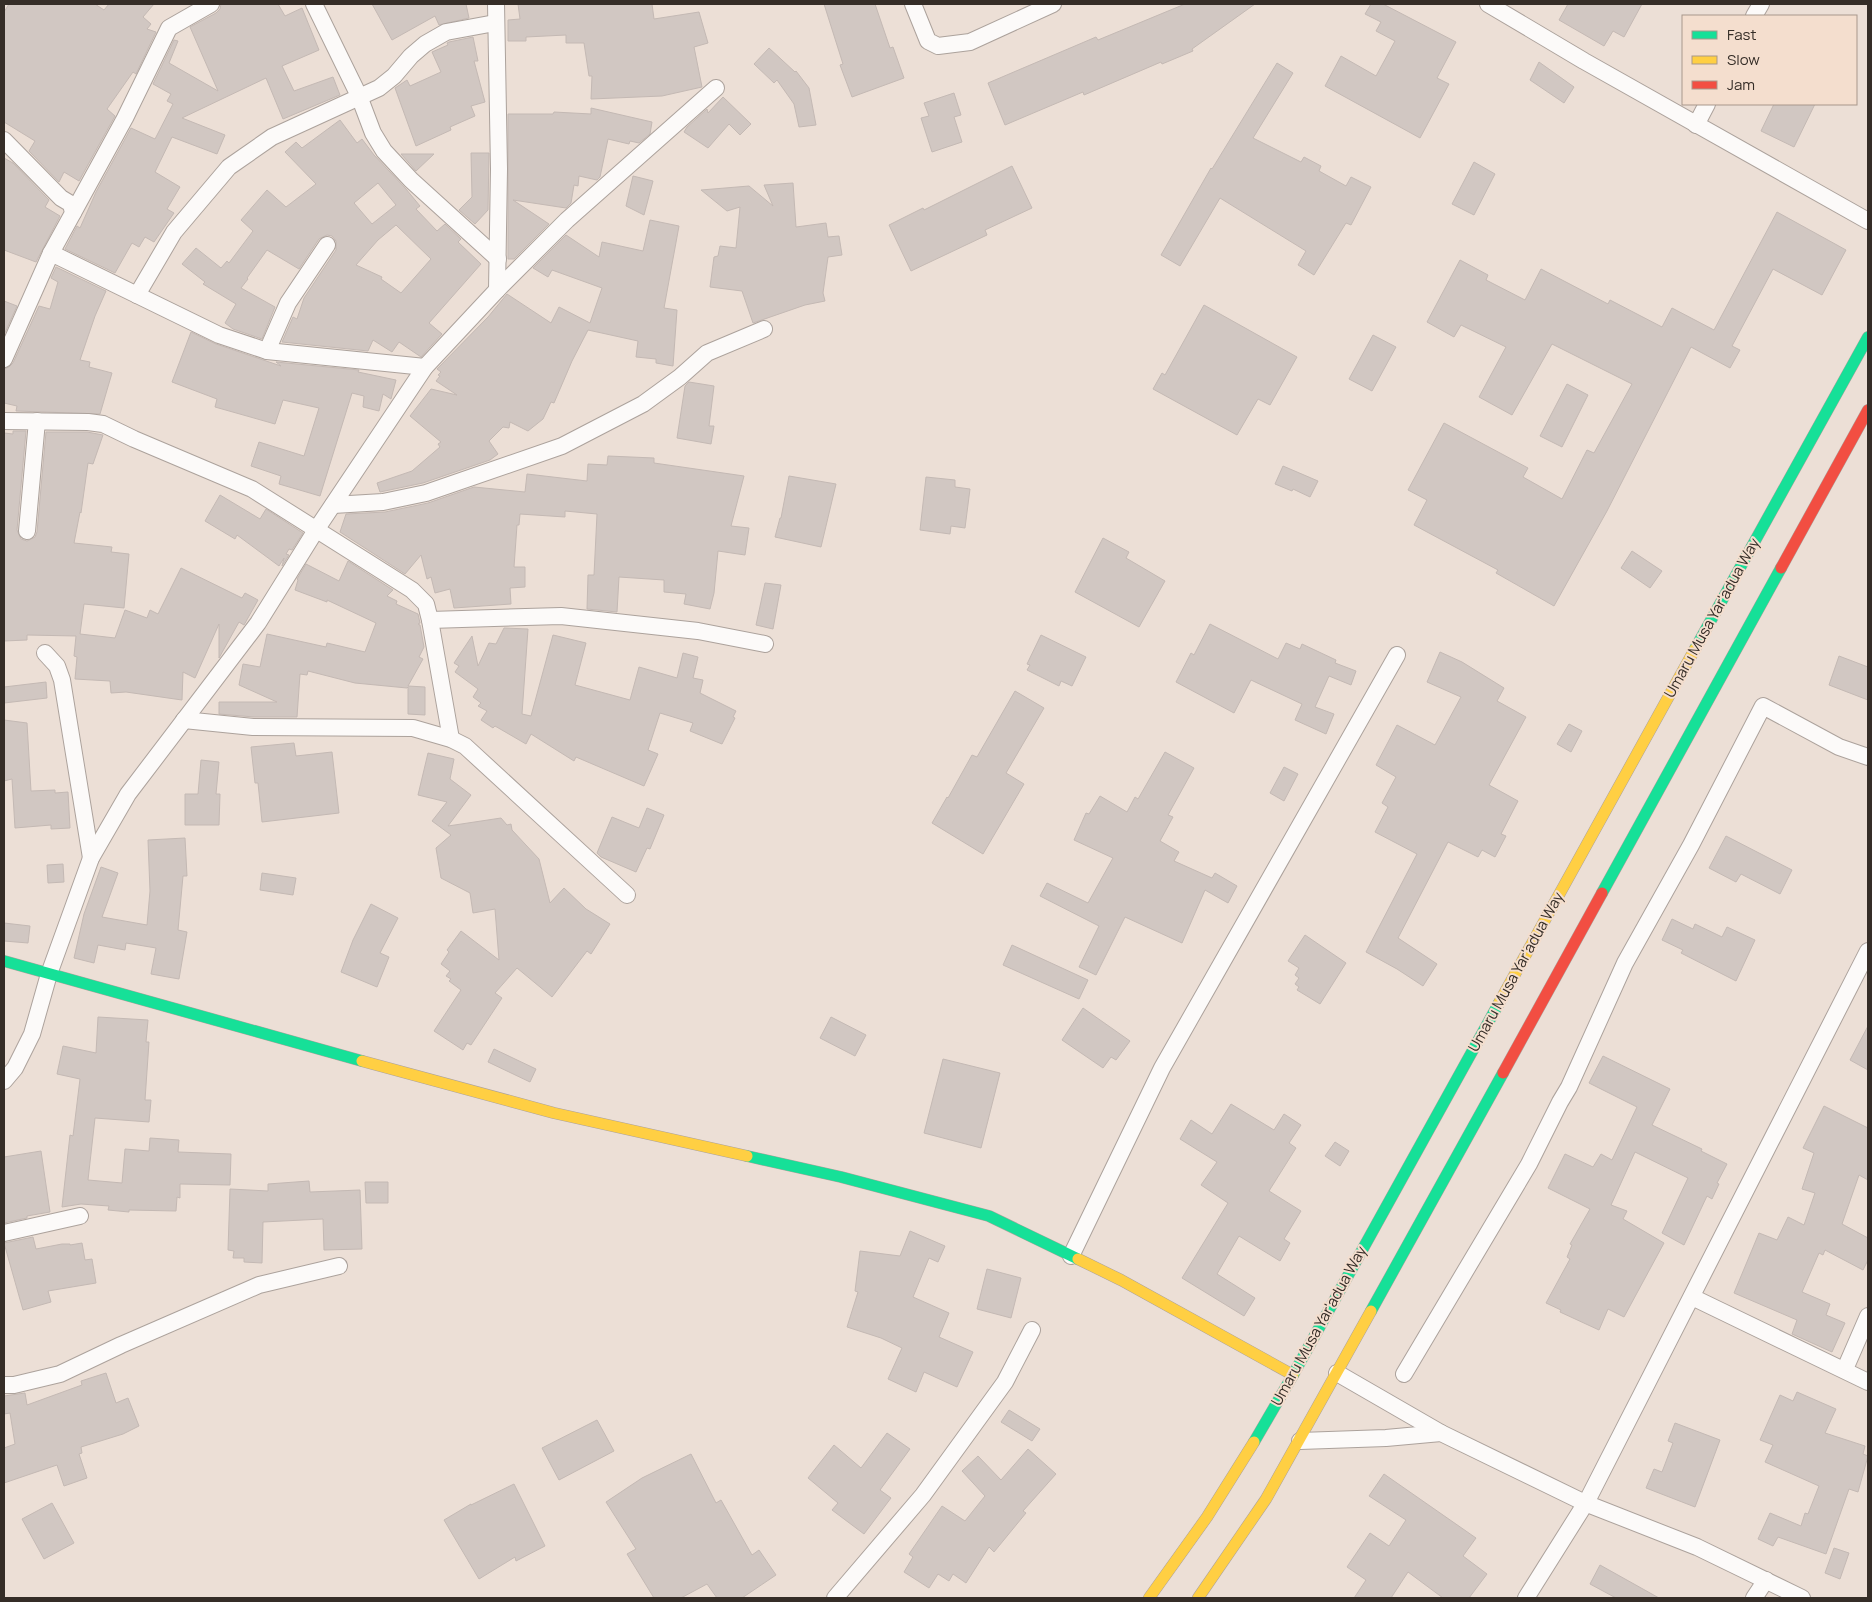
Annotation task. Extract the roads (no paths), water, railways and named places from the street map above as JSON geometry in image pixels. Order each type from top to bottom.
[{"type":"main road","name":"Umaru Musa Yar'adua Way","points":[[1149,1598],[1234,1476],[1343,1294],[1868,337]]},
{"type":"main road","points":[[1198,1598],[1266,1499],[1300,1440],[1337,1373],[1368,1308],[1868,410]]},
{"type":"main road","points":[[4,961],[283,1040],[554,1113],[841,1177],[989,1216],[1121,1280],[1293,1375]]},
{"type":"street","points":[[4,359],[51,253],[125,118],[169,28],[211,4]]},
{"type":"street","points":[[314,4],[359,96],[373,133],[388,157],[498,258]]},
{"type":"street","points":[[496,4],[499,169],[497,290]]},
{"type":"street","points":[[913,4],[928,41],[938,46],[970,42],[1053,4]]},
{"type":"street","points":[[1488,4],[1514,10],[1696,124],[1868,221]]},
{"type":"street","points":[[1755,15],[1761,4]]},
{"type":"street","points":[[137,295],[174,232],[228,167],[272,137],[379,88],[394,76],[411,56],[425,44],[446,32],[495,23]]},
{"type":"street","points":[[4,1081],[14,1068],[32,1034],[49,974],[91,858],[128,794],[258,623],[316,530],[425,367],[497,290],[567,220],[716,88]]},
{"type":"street","points":[[1696,124],[1706,105]]},
{"type":"street","points":[[4,140],[61,198],[71,204],[73,213]]},
{"type":"street","points":[[266,351],[288,303],[327,245]]},
{"type":"street","points":[[51,253],[219,335],[266,351],[425,367]]},
{"type":"street","points":[[333,505],[383,502],[426,493],[562,446],[643,404],[680,377],[707,353],[764,329]]},
{"type":"street","points":[[4,421],[88,422],[104,424],[134,439],[252,489],[412,590],[426,604],[451,739]]},
{"type":"street","points":[[27,531],[36,422]]},
{"type":"street","points":[[430,620],[561,616],[698,631],[765,644]]},
{"type":"street","points":[[45,653],[57,666],[62,680],[91,858]]},
{"type":"street","points":[[1071,1256],[1162,1068],[1397,655]]},
{"type":"street","points":[[1404,1374],[1529,1164],[1569,1087],[1625,963],[1691,845],[1763,706],[1839,747],[1868,757]]},
{"type":"street","points":[[184,720],[253,728],[413,728],[451,739],[465,746],[627,895]]},
{"type":"street","points":[[1526,1598],[1585,1503],[1692,1298],[1743,1194],[1868,951]]},
{"type":"street","points":[[4,1233],[80,1216]]},
{"type":"street","points":[[4,1385],[60,1374],[121,1345],[259,1285],[340,1266]]},
{"type":"street","points":[[1692,1298],[1845,1369],[1868,1382]]},
{"type":"street","points":[[1845,1369],[1868,1316]]},
{"type":"street","points":[[835,1598],[923,1496],[1005,1382],[1032,1330]]},
{"type":"street","points":[[1337,1373],[1441,1433],[1585,1503],[1697,1547],[1802,1598]]},
{"type":"street","points":[[1300,1440],[1386,1438],[1441,1433]]},
{"type":"street","points":[[1754,1598],[1766,1580]]}]
